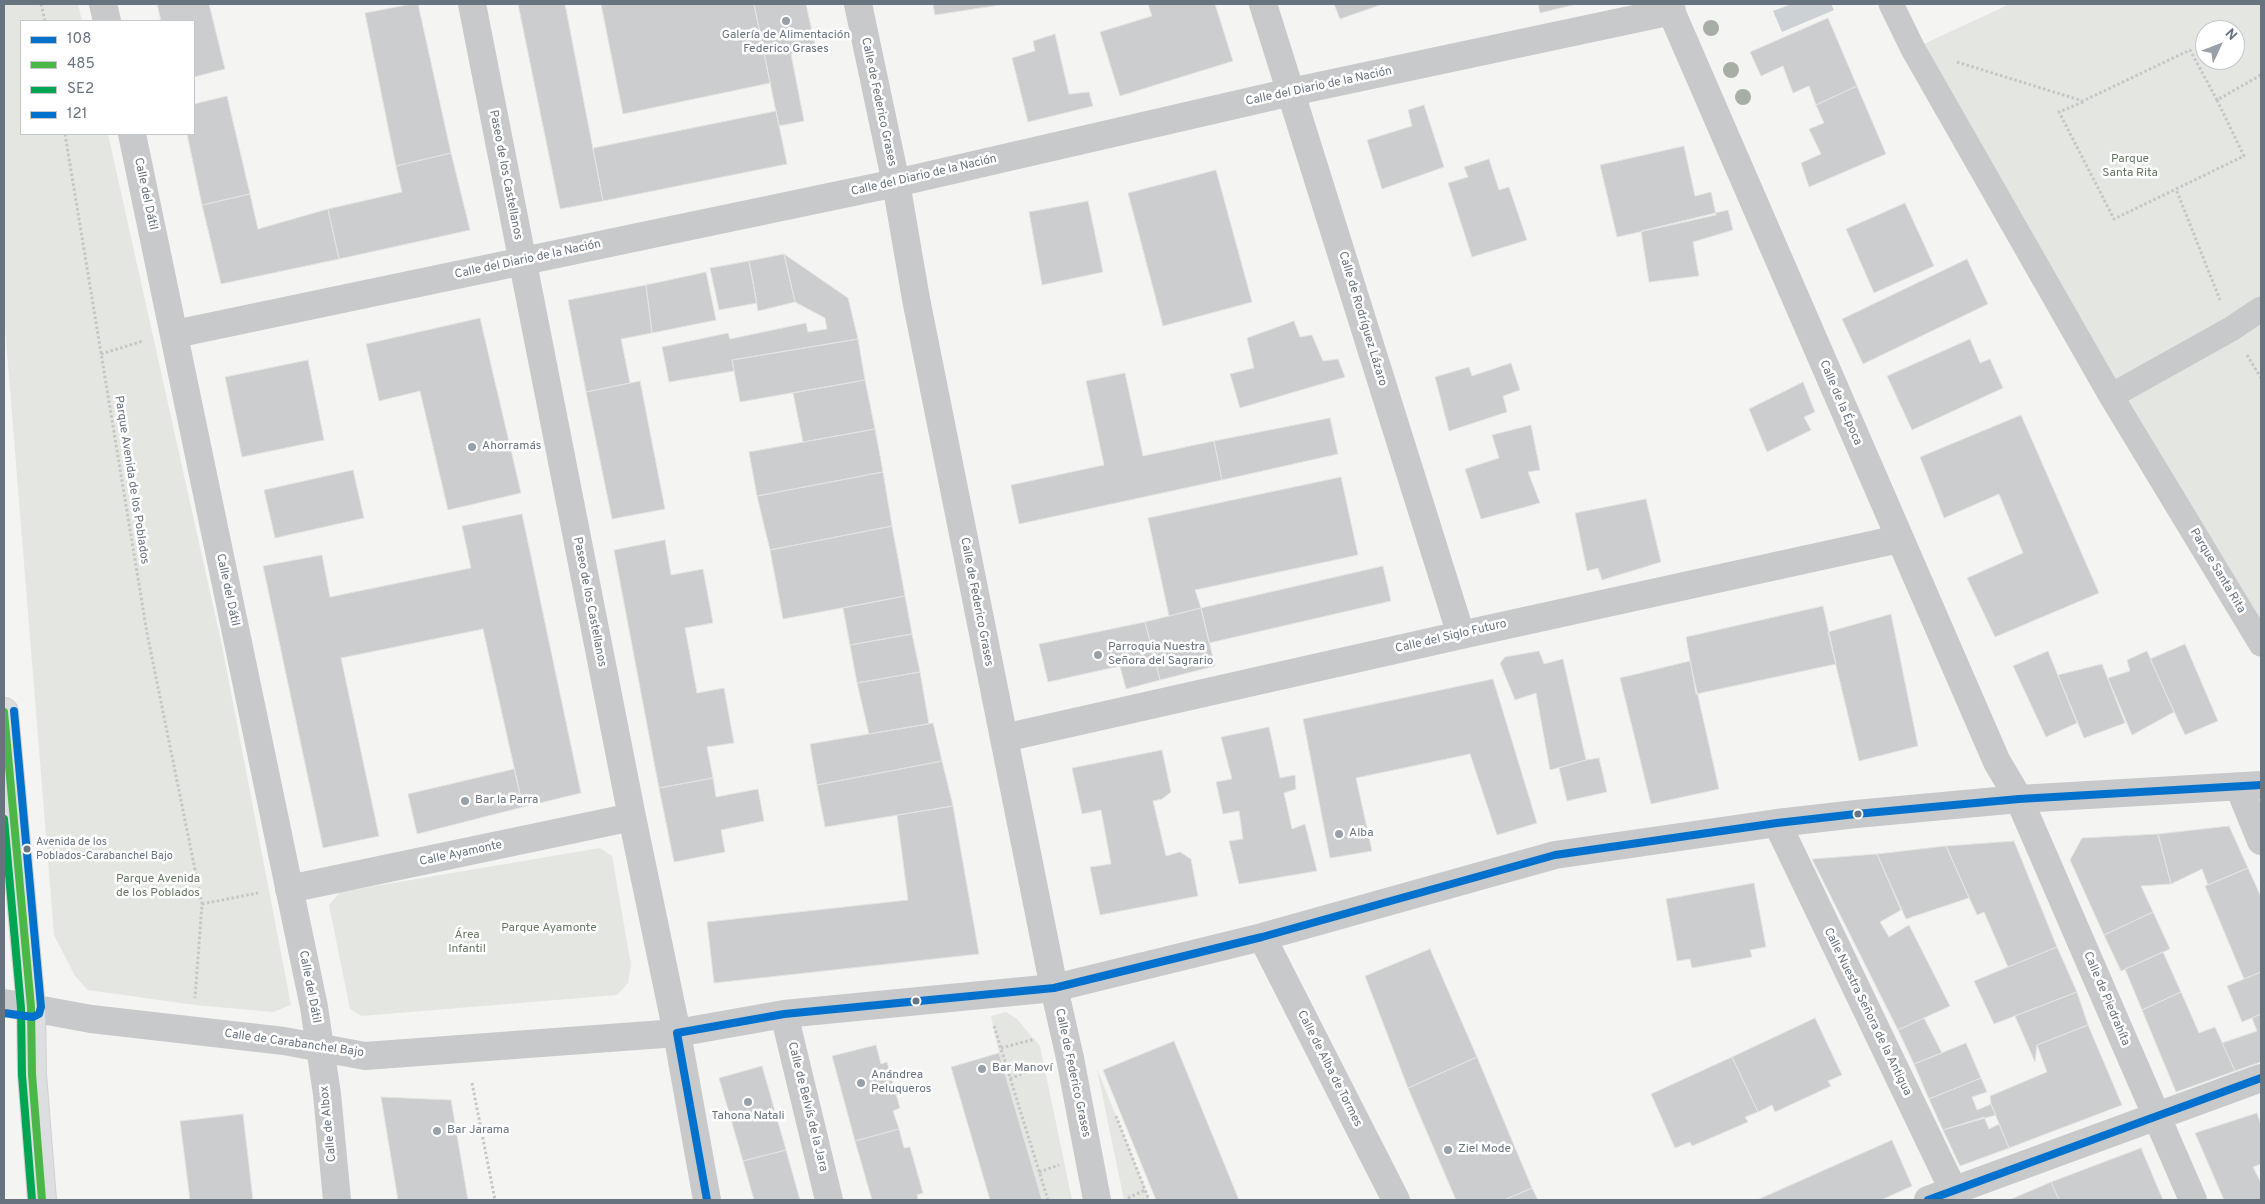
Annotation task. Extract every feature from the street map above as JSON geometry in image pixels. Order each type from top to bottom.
[{"type":"main road","points":[[4,712],[31,1007],[32,1074],[42,1200]]},
{"type":"street","points":[[104,4],[107,20]]},
{"type":"street","name":"Paseo de los Castellanos","points":[[472,4],[708,1200]]},
{"type":"street","name":"Calle de Federico Grases","points":[[858,4],[896,183],[916,299],[1097,1200]]},
{"type":"street","name":"Calle de Rodríguez Lázaro","points":[[1263,4],[1461,634]]},
{"type":"street","name":"Parque Santa Rita","points":[[1891,4],[1913,49],[2111,396],[2261,644]]},
{"type":"street","name":"Calle del Diario de la Nación","points":[[175,334],[896,183],[1670,7]]},
{"type":"street","name":"Calle de la Época","points":[[1670,7],[1997,762],[2019,798]]},
{"type":"street","name":"Calle del Dátil","points":[[132,135],[175,334],[321,1047]]},
{"type":"street","points":[[2111,396],[2261,309]]},
{"type":"street","name":"Calle del Siglo Futuro","points":[[1004,738],[1461,634],[1899,539]]},
{"type":"street","points":[[676,1033],[784,1014],[1054,988],[1262,937],[1555,855],[1777,823],[2019,798],[2250,786],[2261,841]]},
{"type":"street","name":"Calle de Piedrahíta","points":[[2019,798],[2193,1200]]},
{"type":"street","name":"Calle Ayamonte","points":[[289,890],[632,817]]},
{"type":"street","name":"Calle Nuestra Señora de la Antigua","points":[[1777,823],[1955,1195]]},
{"type":"street","name":"Calle de Alba de Tormes","points":[[1262,937],[1396,1200]]},
{"type":"street","name":"Calle de Carabanchel Bajo","points":[[4,1002],[91,1018],[284,1041],[365,1056],[676,1033]]},
{"type":"street","name":"Calle de Belvís de la Jara","points":[[784,1014],[829,1200]]},
{"type":"street","name":"Calle de Albox","points":[[321,1047],[337,1200]]},
{"type":"street","points":[[1928,1200],[1955,1195],[2156,1115],[2261,1078]]},
{"type":"path","points":[[41,4],[44,20]]},
{"type":"path","points":[[1913,49],[2083,101]]},
{"type":"path","points":[[2190,50],[2244,156],[2114,219],[2059,112],[2083,101],[2190,50]]},
{"type":"path","points":[[2217,100],[2261,76]]},
{"type":"path","name":"Parque Avenida de los Poblados","points":[[65,135],[147,633],[202,904],[195,1005]]},
{"type":"path","points":[[2176,190],[2231,328],[2261,378]]},
{"type":"path","points":[[101,354],[145,341]]},
{"type":"path","points":[[202,904],[259,893]]},
{"type":"path","points":[[994,1024],[1048,1200]]},
{"type":"path","points":[[1001,1048],[1035,1039]]},
{"type":"path","points":[[1010,1079],[1044,1064]]},
{"type":"path","points":[[472,1083],[495,1200]]},
{"type":"path","points":[[1115,1115],[1150,1200]]},
{"type":"path","points":[[1039,1172],[1064,1163]]},
{"type":"path","points":[[1124,1200],[1145,1190]]},
{"type":"green space","name":"Parque Avenida de los Poblados","points":[[4,4],[78,4],[82,20],[20,20],[20,135],[108,135],[222,646],[291,1005],[273,1012],[195,1005],[88,990],[75,976],[54,935],[4,315]]},
{"type":"green space","name":"Parque Santa Rita","points":[[2010,4],[2261,4],[2261,644],[1913,49]]},
{"type":"green space","name":"Parque Ayamonte","points":[[600,848],[612,856],[631,965],[628,983],[617,995],[361,1016],[350,1009],[329,905],[340,892]]},
{"type":"green space","points":[[1006,1012],[1017,1019],[1040,1046],[1072,1200],[1042,1200],[999,1053],[991,1016]]},
{"type":"green space","points":[[1097,1069],[1150,1200],[1124,1200]]},
{"type":"shaded area","points":[[1792,4],[1831,4],[1834,10],[1782,32],[1773,11]]},
{"type":"building","points":[[157,4],[209,4],[225,69],[195,77],[195,20],[161,20]]},
{"type":"building","points":[[418,4],[451,153],[396,166],[365,13]]},
{"type":"building","points":[[518,4],[565,4],[603,201],[560,209]]},
{"type":"building","points":[[601,4],[754,4],[770,83],[623,114]]},
{"type":"building","points":[[754,4],[806,4],[816,50],[791,54],[804,121],[779,126]]},
{"type":"building","points":[[933,4],[999,4],[1000,5],[935,15]]},
{"type":"building","points":[[1148,4],[1215,4],[1233,61],[1120,96],[1100,32],[1152,16]]},
{"type":"building","points":[[1334,4],[1383,4],[1340,19]]},
{"type":"building","points":[[1538,4],[1577,4],[1540,13]]},
{"type":"building","points":[[1828,18],[1857,86],[1816,105],[1809,86],[1793,93],[1783,66],[1761,76],[1750,52]]},
{"type":"building","points":[[1055,34],[1069,94],[1089,92],[1093,106],[1028,122],[1012,58],[1035,51],[1033,41]]},
{"type":"building","points":[[1857,86],[1886,154],[1809,187],[1801,163],[1821,154],[1809,129],[1824,123],[1816,105]]},
{"type":"building","points":[[227,96],[250,194],[202,205],[187,135],[195,135],[195,104]]},
{"type":"building","points":[[1424,105],[1444,167],[1382,189],[1367,140],[1412,126],[1408,110]]},
{"type":"building","points":[[776,111],[787,164],[603,201],[593,148]]},
{"type":"building","points":[[1684,146],[1695,196],[1711,192],[1716,215],[1617,237],[1600,165]]},
{"type":"building","points":[[451,153],[470,230],[339,259],[328,209],[402,192],[396,166]]},
{"type":"building","points":[[1489,159],[1499,190],[1509,187],[1527,240],[1472,257],[1448,183],[1468,177],[1464,167]]},
{"type":"building","points":[[1216,170],[1252,302],[1163,326],[1128,193]]},
{"type":"building","points":[[250,194],[258,229],[328,209],[339,259],[221,284],[202,205]]},
{"type":"building","points":[[1088,201],[1103,272],[1042,285],[1029,212]]},
{"type":"building","points":[[1905,203],[1934,266],[1874,293],[1846,229]]},
{"type":"building","points":[[1728,210],[1733,230],[1693,242],[1699,276],[1649,282],[1641,231]]},
{"type":"building","points":[[784,254],[795,302],[758,311],[749,261]]},
{"type":"building","points":[[784,254],[848,298],[858,339],[732,360],[734,371],[669,382],[662,347],[728,333],[730,339],[806,323],[808,332],[827,329],[825,318],[795,302]]},
{"type":"building","points":[[1967,259],[1988,304],[1863,364],[1842,319]]},
{"type":"building","points":[[749,261],[757,303],[719,310],[710,268]]},
{"type":"building","points":[[706,272],[716,320],[652,333],[646,285]]},
{"type":"building","points":[[646,285],[652,333],[621,339],[630,383],[586,392],[568,300]]},
{"type":"building","name":"Ahorramás","points":[[480,318],[521,493],[448,510],[420,391],[379,401],[366,344]]},
{"type":"building","points":[[1294,321],[1300,337],[1312,335],[1323,361],[1338,359],[1345,377],[1240,408],[1230,374],[1254,368],[1247,338]]},
{"type":"building","points":[[858,339],[865,380],[740,402],[732,360]]},
{"type":"building","points":[[1970,339],[1980,363],[1990,359],[2003,388],[1912,430],[1887,376]]},
{"type":"building","points":[[308,360],[324,440],[242,457],[225,377]]},
{"type":"building","points":[[1511,363],[1520,390],[1503,396],[1507,412],[1449,431],[1435,377],[1469,367],[1472,376]]},
{"type":"building","points":[[1125,373],[1143,456],[1214,441],[1222,480],[1019,524],[1011,485],[1104,465],[1086,381]]},
{"type":"building","points":[[865,380],[875,429],[803,442],[793,393]]},
{"type":"building","points":[[640,381],[665,509],[612,519],[586,392]]},
{"type":"building","points":[[1803,382],[1815,412],[1804,417],[1811,430],[1767,452],[1749,409]]},
{"type":"building","points":[[2021,415],[2099,593],[1995,637],[1967,578],[2023,553],[1999,494],[1944,518],[1920,457]]},
{"type":"building","points":[[1330,418],[1338,454],[1222,480],[1214,441]]},
{"type":"building","points":[[1531,425],[1540,470],[1528,472],[1540,503],[1481,519],[1465,469],[1499,458],[1492,435]]},
{"type":"building","points":[[875,429],[883,472],[757,496],[749,452]]},
{"type":"building","points":[[353,470],[364,518],[275,538],[264,490]]},
{"type":"building","points":[[883,472],[892,526],[770,550],[757,496]]},
{"type":"building","points":[[1341,477],[1358,555],[1195,590],[1201,608],[1169,616],[1148,518]]},
{"type":"building","points":[[1646,499],[1661,562],[1602,580],[1598,568],[1587,571],[1575,513]]},
{"type":"building","points":[[522,514],[581,793],[523,807],[483,629],[341,658],[379,836],[323,848],[263,566],[322,555],[330,597],[471,568],[462,526]]},
{"type":"building","points":[[892,526],[905,596],[783,619],[770,550]]},
{"type":"building","points":[[665,540],[671,575],[703,569],[713,623],[685,628],[697,693],[724,688],[734,743],[707,747],[713,778],[659,788],[614,550]]},
{"type":"building","points":[[1383,566],[1391,601],[1209,643],[1201,608]]},
{"type":"building","points":[[905,596],[912,634],[850,645],[843,608]]},
{"type":"building","points":[[1823,606],[1836,664],[1696,694],[1686,637]]},
{"type":"building","points":[[1201,608],[1215,666],[1160,680],[1145,622]]},
{"type":"building","points":[[1891,614],[1918,746],[1859,761],[1828,632]]},
{"type":"building","name":"Parroquia Nuestra Señora del Sagrario","points":[[1145,622],[1160,680],[1126,689],[1120,666],[1048,682],[1039,644]]},
{"type":"building","points":[[912,634],[920,672],[857,683],[850,645]]},
{"type":"building","points":[[2185,644],[2218,721],[2185,735],[2150,659]]},
{"type":"building","points":[[1539,651],[1544,664],[1563,659],[1586,760],[1550,770],[1536,693],[1515,700],[1500,663],[1505,657]]},
{"type":"building","points":[[2048,651],[2077,723],[2046,737],[2013,666]]},
{"type":"building","points":[[2147,651],[2174,712],[2132,735],[2108,678],[2130,671],[2127,660]]},
{"type":"building","points":[[1690,661],[1719,789],[1651,804],[1620,678]]},
{"type":"building","points":[[2102,664],[2125,723],[2084,738],[2058,675]]},
{"type":"building","points":[[920,672],[929,724],[869,734],[857,683]]},
{"type":"building","points":[[1493,679],[1537,823],[1497,835],[1470,754],[1356,778],[1372,851],[1330,858],[1303,719]]},
{"type":"building","points":[[933,723],[942,761],[817,785],[810,744]]},
{"type":"building","points":[[1269,727],[1280,778],[1295,775],[1296,789],[1284,793],[1292,829],[1305,824],[1317,871],[1239,884],[1229,841],[1243,839],[1239,811],[1223,814],[1216,782],[1232,779],[1221,737]]},
{"type":"building","points":[[1162,750],[1171,792],[1162,799],[1153,801],[1166,856],[1180,852],[1191,859],[1198,896],[1100,915],[1090,867],[1111,864],[1101,810],[1082,814],[1072,768]]},
{"type":"building","points":[[1599,758],[1607,792],[1567,801],[1559,768]]},
{"type":"building","points":[[942,761],[953,806],[825,827],[817,785]]},
{"type":"building","name":"Bar la Parra","points":[[514,769],[523,807],[417,834],[408,794]]},
{"type":"building","points":[[713,778],[716,797],[758,789],[764,821],[721,830],[725,852],[674,862],[659,788]]},
{"type":"building","points":[[953,806],[979,954],[714,983],[707,922],[908,900],[897,815]]},
{"type":"building","points":[[2229,826],[2248,868],[2208,885],[2202,869],[2171,884],[2158,834]]},
{"type":"building","points":[[2158,834],[2171,884],[2141,886],[2153,912],[2104,935],[2070,860],[2082,838]]},
{"type":"building","points":[[2014,841],[2057,947],[2008,967],[1984,912],[1977,915],[1946,846]]},
{"type":"building","points":[[1946,846],[1969,898],[1906,919],[1877,854]]},
{"type":"building","points":[[1877,854],[1901,910],[1880,922],[1889,937],[1909,925],[1950,1006],[1898,1030],[1812,859]]},
{"type":"building","points":[[2248,868],[2261,897],[2261,972],[2244,979],[2205,886]]},
{"type":"building","points":[[1754,883],[1766,947],[1750,950],[1752,957],[1692,968],[1690,959],[1677,961],[1666,899]]},
{"type":"building","points":[[2153,912],[2170,949],[2121,971],[2104,935]]},
{"type":"building","points":[[2057,947],[2077,992],[1994,1024],[1974,981]]},
{"type":"building","points":[[1430,949],[1477,1057],[1408,1088],[1365,976]]},
{"type":"building","points":[[2163,952],[2181,992],[2142,1010],[2125,969]]},
{"type":"building","points":[[2261,972],[2261,1014],[2242,1022],[2227,986]]},
{"type":"building","points":[[2077,992],[2088,1025],[2037,1045],[2035,1062],[2015,1016]]},
{"type":"building","points":[[2181,992],[2199,1033],[2215,1027],[2235,1071],[2176,1092],[2142,1010]]},
{"type":"building","points":[[2261,1014],[2261,1062],[2235,1071],[2222,1043],[2257,1031],[2252,1018]]},
{"type":"building","points":[[1815,1018],[1842,1075],[1828,1081],[1831,1086],[1775,1112],[1772,1105],[1758,1112],[1732,1057]]},
{"type":"building","points":[[1924,1018],[1942,1053],[1914,1064],[1898,1030]]},
{"type":"building","points":[[2088,1025],[2122,1105],[2009,1148],[1991,1104],[1990,1096],[2047,1072],[2037,1045]]},
{"type":"building","points":[[1174,1041],[1239,1200],[1156,1200],[1103,1070]]},
{"type":"building","points":[[1966,1043],[1981,1078],[1929,1099],[1914,1064]]},
{"type":"building","points":[[876,1045],[881,1064],[887,1062],[900,1108],[893,1111],[899,1129],[855,1141],[832,1056]]},
{"type":"building","points":[[999,1053],[1042,1200],[990,1200],[951,1067]]},
{"type":"building","points":[[1477,1057],[1532,1188],[1504,1200],[1456,1200],[1408,1088]]},
{"type":"building","points":[[1732,1057],[1758,1112],[1745,1117],[1748,1122],[1692,1146],[1690,1142],[1675,1148],[1651,1094]]},
{"type":"building","points":[[762,1066],[786,1150],[743,1161],[719,1078]]},
{"type":"building","points":[[1981,1078],[1987,1092],[1972,1097],[1977,1110],[1991,1104],[1996,1115],[1943,1130],[1929,1099]]},
{"type":"building","points":[[381,1097],[451,1100],[468,1200],[398,1200]]},
{"type":"building","points":[[2257,1113],[2261,1125],[2261,1164],[2253,1167],[2261,1183],[2261,1200],[2224,1200],[2195,1133]]},
{"type":"building","points":[[243,1114],[253,1200],[190,1200],[180,1121]]},
{"type":"building","points":[[1984,1117],[1989,1129],[1999,1124],[2009,1148],[1960,1166],[1943,1130]]},
{"type":"building","points":[[899,1129],[904,1148],[910,1147],[923,1193],[917,1195],[918,1200],[872,1200],[855,1141]]},
{"type":"building","points":[[1892,1140],[1912,1186],[1881,1200],[1757,1200]]},
{"type":"building","points":[[2141,1148],[2163,1200],[2059,1200],[2051,1182]]},
{"type":"building","points":[[786,1150],[800,1200],[754,1200],[743,1161]]},
{"type":"building","points":[[2051,1182],[2059,1200],[2009,1200]]},
{"type":"building","points":[[1532,1188],[1538,1200],[1504,1200]]},
{"type":"transit line","name":"121","points":[[4,1013],[33,1017],[39,1014],[41,1007],[14,711]]},
{"type":"transit line","name":"485","points":[[4,712],[31,1007],[32,1074],[42,1200]]},
{"type":"transit line","name":"108","points":[[707,1200],[677,1033],[784,1014],[1054,988],[1262,937],[1555,855],[1777,823],[1856,814],[2019,799],[2261,785]]},
{"type":"transit line","name":"SE2","points":[[4,819],[21,1008],[22,1075],[32,1200]]},
{"type":"transit line","name":"108","points":[[1928,1200],[2261,1078]]},
{"type":"place","name":"Galería de Alimentación Federico Grases","points":[[786,21]]},
{"type":"place","name":"Ahorramás","points":[[472,447]]},
{"type":"place","name":"Parroquia Nuestra Señora del Sagrario","points":[[1098,655]]},
{"type":"place","name":"Bar la Parra","points":[[465,801]]},
{"type":"place","name":"Alba","points":[[1339,834]]},
{"type":"place","name":"Avenida de los Poblados-Carabanchel Bajo","points":[[27,849]]},
{"type":"place","name":"Bar Manoví","points":[[982,1069]]},
{"type":"place","name":"Anándrea Peluqueros","points":[[861,1083]]},
{"type":"place","name":"Tahona Natali","points":[[748,1102]]},
{"type":"place","name":"Bar Jarama","points":[[437,1131]]},
{"type":"place","name":"Ziel Mode","points":[[1448,1150]]},
{"type":"park label","name":"Área Infantil","points":[[467,943]]}]
